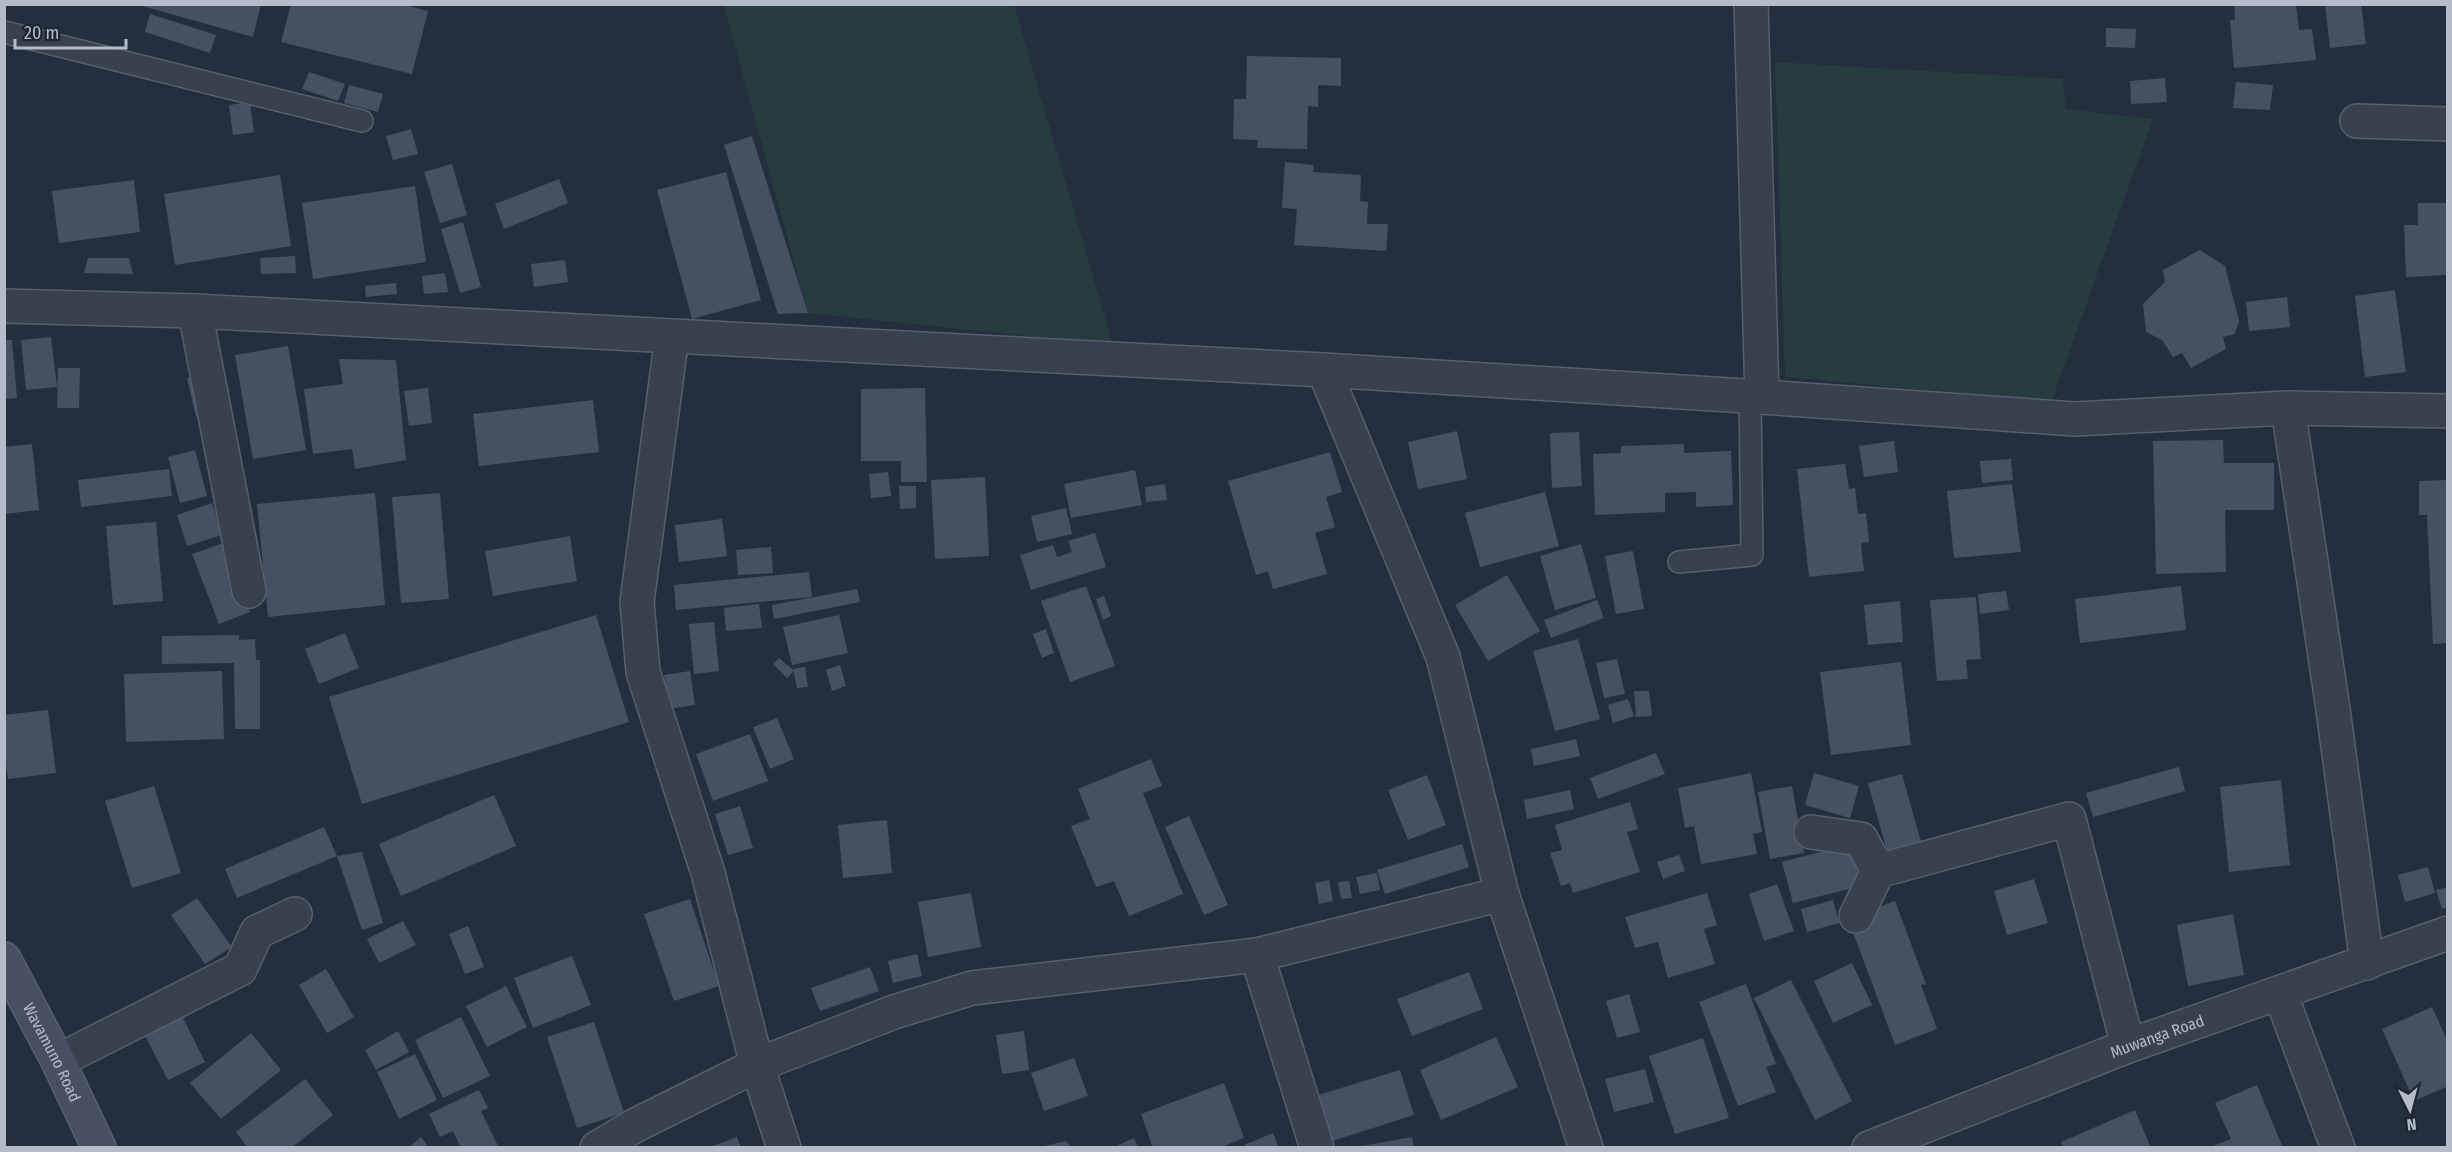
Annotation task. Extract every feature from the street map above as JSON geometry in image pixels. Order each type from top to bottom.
[{"type":"main road","name":"Wavamuno Road","points":[[4,959],[58,1061],[99,1148]]},
{"type":"street","points":[[1751,4],[1756,397]]},
{"type":"street","points":[[2357,121],[2448,124]]},
{"type":"street","points":[[4,306],[195,311],[1324,370],[2075,419],[2289,408],[2448,411]]},
{"type":"street","points":[[195,311],[249,591]]},
{"type":"street","points":[[672,336],[637,602],[644,672],[708,873],[757,1065],[784,1148]]},
{"type":"street","points":[[1324,370],[1443,657],[1502,894],[1586,1148]]},
{"type":"street","points":[[2289,408],[2367,963]]},
{"type":"street","points":[[1856,916],[1878,872],[2069,819],[2128,1047]]},
{"type":"street","points":[[1811,832],[1861,839],[1878,872]]},
{"type":"street","points":[[597,1148],[636,1125],[757,1065],[894,1012],[972,988],[1257,955],[1502,894]]},
{"type":"street","points":[[58,1061],[240,969],[257,932],[295,914]]},
{"type":"street","name":"Muwanga Road","points":[[1869,1148],[2128,1047],[2448,933]]},
{"type":"street","points":[[1257,955],[1317,1148]]},
{"type":"street","points":[[2280,993],[2338,1148]]},
{"type":"lane","points":[[4,32],[362,121]]},
{"type":"lane","points":[[1679,562],[1752,555],[1756,397]]},
{"type":"green space","points":[[724,5],[1014,5],[1113,345],[808,313]]},
{"type":"green space","points":[[1775,62],[2063,79],[2066,109],[2153,119],[2051,402],[1785,377]]},
{"type":"building","points":[[135,4],[261,4],[253,37]]},
{"type":"building","points":[[291,4],[400,4],[428,11],[412,74],[281,42]]},
{"type":"building","points":[[2234,4],[2296,4],[2299,30],[2312,29],[2316,60],[2234,68],[2230,20],[2235,20]]},
{"type":"building","points":[[2325,4],[2361,4],[2366,44],[2330,48]]},
{"type":"building","points":[[150,14],[216,35],[210,53],[145,32]]},
{"type":"building","points":[[2106,28],[2136,29],[2135,48],[2106,47]]},
{"type":"building","points":[[1247,56],[1341,58],[1341,86],[1318,85],[1318,107],[1308,106],[1307,149],[1257,148],[1258,140],[1233,139],[1234,99],[1246,99]]},
{"type":"building","points":[[309,72],[345,84],[338,101],[302,89]]},
{"type":"building","points":[[2165,78],[2167,102],[2131,104],[2130,81]]},
{"type":"building","points":[[2236,82],[2273,85],[2270,110],[2233,108]]},
{"type":"building","points":[[349,85],[383,94],[378,112],[344,103]]},
{"type":"building","points":[[250,102],[254,132],[233,135],[229,105]]},
{"type":"building","points":[[411,129],[418,154],[393,160],[386,136]]},
{"type":"building","points":[[752,136],[808,313],[778,314],[724,145]]},
{"type":"building","points":[[1285,162],[1314,165],[1313,172],[1361,175],[1360,201],[1368,202],[1367,224],[1388,224],[1386,251],[1294,245],[1297,209],[1282,208]]},
{"type":"building","points":[[452,164],[467,215],[440,223],[424,172]]},
{"type":"building","points":[[726,172],[761,300],[692,319],[657,190]]},
{"type":"building","points":[[280,175],[291,246],[175,265],[164,194]]},
{"type":"building","points":[[559,179],[568,203],[504,229],[495,204]]},
{"type":"building","points":[[134,180],[140,232],[59,243],[52,191]]},
{"type":"building","points":[[415,186],[426,262],[313,279],[302,203]]},
{"type":"building","points":[[2418,203],[2448,203],[2448,275],[2406,277],[2404,225],[2418,225]]},
{"type":"building","points":[[463,222],[481,287],[460,293],[441,229]]},
{"type":"building","points":[[2200,250],[2225,266],[2239,321],[2235,334],[2223,337],[2226,349],[2191,368],[2182,353],[2173,357],[2162,340],[2146,332],[2143,304],[2165,282],[2163,270]]},
{"type":"building","points":[[295,256],[296,273],[261,274],[260,258]]},
{"type":"building","points":[[88,258],[129,258],[133,274],[84,273]]},
{"type":"building","points":[[565,260],[568,282],[534,287],[531,264]]},
{"type":"building","points":[[445,273],[448,292],[424,294],[422,276]]},
{"type":"building","points":[[396,283],[397,294],[366,297],[365,286]]},
{"type":"building","points":[[2395,290],[2406,372],[2365,377],[2355,296]]},
{"type":"building","points":[[2287,297],[2290,327],[2249,331],[2246,302]]},
{"type":"building","points":[[51,337],[57,387],[26,390],[21,340]]},
{"type":"building","points":[[4,340],[12,340],[17,398],[4,399]]},
{"type":"building","points":[[288,346],[306,450],[253,459],[235,355]]},
{"type":"building","points":[[339,359],[396,360],[406,460],[355,469],[352,449],[313,454],[304,389],[343,384]]},
{"type":"building","points":[[58,368],[80,368],[79,408],[57,408]]},
{"type":"building","points":[[201,375],[210,414],[196,417],[187,378]]},
{"type":"building","points":[[428,388],[432,423],[409,426],[404,391]]},
{"type":"building","points":[[925,388],[927,482],[901,482],[901,461],[861,461],[861,389]]},
{"type":"building","points":[[593,400],[599,452],[479,466],[473,414]]},
{"type":"building","points":[[1457,431],[1467,479],[1418,489],[1408,442]]},
{"type":"building","points":[[1579,432],[1582,486],[1552,488],[1550,433]]},
{"type":"building","points":[[2223,440],[2224,463],[2274,463],[2274,510],[2225,510],[2226,572],[2156,574],[2153,441]]},
{"type":"building","points":[[1894,441],[1898,472],[1864,477],[1859,446]]},
{"type":"building","points":[[32,444],[39,510],[4,514],[4,447]]},
{"type":"building","points":[[1684,444],[1684,453],[1731,451],[1733,505],[1696,507],[1696,492],[1665,493],[1665,512],[1595,515],[1593,454],[1621,453],[1621,446]]},
{"type":"building","points":[[195,450],[207,496],[180,503],[168,457]]},
{"type":"building","points":[[1330,452],[1342,492],[1326,497],[1335,527],[1315,533],[1327,574],[1273,589],[1268,571],[1256,575],[1228,481]]},
{"type":"building","points":[[2011,459],[2013,480],[1982,483],[1980,461]]},
{"type":"building","points":[[1845,464],[1849,489],[1855,488],[1858,514],[1866,513],[1869,542],[1861,543],[1864,571],[1809,577],[1797,469]]},
{"type":"building","points":[[169,469],[172,496],[81,507],[78,480]]},
{"type":"building","points":[[1135,470],[1142,505],[1071,518],[1064,484]]},
{"type":"building","points":[[888,472],[891,496],[871,498],[869,474]]},
{"type":"building","points":[[985,477],[989,556],[935,559],[931,480]]},
{"type":"building","points":[[2448,480],[2448,643],[2433,644],[2427,515],[2419,515],[2419,481]]},
{"type":"building","points":[[1165,484],[1167,500],[1146,502],[1145,487]]},
{"type":"building","points":[[2012,484],[2021,552],[1954,558],[1947,491]]},
{"type":"building","points":[[899,486],[916,486],[916,508],[900,509]]},
{"type":"building","points":[[1545,492],[1559,546],[1480,567],[1465,513]]},
{"type":"building","points":[[375,493],[385,605],[268,617],[257,504]]},
{"type":"building","points":[[440,493],[449,599],[401,603],[392,497]]},
{"type":"building","points":[[212,503],[222,535],[187,546],[177,515]]},
{"type":"building","points":[[1066,508],[1072,534],[1037,542],[1031,516]]},
{"type":"building","points":[[722,519],[727,556],[679,562],[675,525]]},
{"type":"building","points":[[156,522],[163,601],[113,605],[106,526]]},
{"type":"building","points":[[1095,533],[1106,567],[1031,590],[1020,555],[1053,545],[1057,557],[1072,552],[1068,541]]},
{"type":"building","points":[[570,536],[577,581],[493,596],[485,551]]},
{"type":"building","points":[[223,543],[250,612],[219,624],[192,554]]},
{"type":"building","points":[[1581,544],[1596,598],[1555,610],[1540,556]]},
{"type":"building","points":[[771,547],[773,573],[738,575],[736,550]]},
{"type":"building","points":[[1633,551],[1644,609],[1616,614],[1605,556]]},
{"type":"building","points":[[809,572],[812,597],[676,610],[674,585]]},
{"type":"building","points":[[1507,575],[1540,631],[1488,661],[1455,605]]},
{"type":"building","points":[[1086,586],[1115,666],[1070,682],[1041,601]]},
{"type":"building","points":[[2181,586],[2186,630],[2080,643],[2075,599]]},
{"type":"building","points":[[857,589],[860,602],[774,619],[772,605]]},
{"type":"building","points":[[2006,591],[2009,610],[1980,614],[1978,594]]},
{"type":"building","points":[[1104,596],[1111,616],[1103,620],[1096,599]]},
{"type":"building","points":[[1976,597],[1981,659],[1966,660],[1968,679],[1937,681],[1930,600]]},
{"type":"building","points":[[1597,600],[1604,618],[1551,638],[1544,620]]},
{"type":"building","points":[[1900,601],[1903,642],[1868,645],[1864,605]]},
{"type":"building","points":[[759,604],[762,628],[726,631],[724,608]]},
{"type":"building","points":[[596,615],[629,722],[362,804],[329,697]]},
{"type":"building","points":[[839,615],[848,653],[792,665],[783,627]]},
{"type":"building","points":[[714,622],[719,671],[694,674],[689,624]]},
{"type":"building","points":[[1046,629],[1054,653],[1042,658],[1033,634]]},
{"type":"building","points":[[345,633],[359,668],[319,684],[305,649]]},
{"type":"building","points":[[239,635],[239,640],[255,639],[256,660],[260,660],[260,729],[235,729],[234,663],[162,664],[162,636]]},
{"type":"building","points":[[1578,639],[1600,719],[1555,731],[1533,651]]},
{"type":"building","points":[[779,658],[794,671],[787,678],[773,664]]},
{"type":"building","points":[[1617,659],[1625,694],[1604,698],[1596,663]]},
{"type":"building","points":[[1901,662],[1911,745],[1831,755],[1820,672]]},
{"type":"building","points":[[840,665],[846,686],[832,691],[826,670]]},
{"type":"building","points":[[805,667],[808,687],[797,688],[793,669]]},
{"type":"building","points":[[222,671],[224,739],[126,742],[124,674]]},
{"type":"building","points":[[690,671],[695,705],[669,709],[664,675]]},
{"type":"building","points":[[1634,691],[1649,691],[1652,716],[1636,717]]},
{"type":"building","points":[[1628,699],[1634,716],[1613,723],[1608,705]]},
{"type":"building","points":[[48,710],[56,773],[8,779],[4,750],[4,715]]},
{"type":"building","points":[[777,718],[794,759],[770,769],[753,727]]},
{"type":"building","points":[[750,734],[768,781],[713,801],[696,754]]},
{"type":"building","points":[[1576,739],[1580,756],[1534,766],[1531,749]]},
{"type":"building","points":[[1656,753],[1665,774],[1598,799],[1590,778]]},
{"type":"building","points":[[1151,759],[1162,786],[1143,793],[1183,894],[1129,916],[1114,881],[1096,887],[1071,826],[1090,819],[1078,789]]},
{"type":"building","points":[[2179,767],[2185,791],[2093,817],[2086,793]]},
{"type":"building","points":[[1751,773],[1762,832],[1753,834],[1757,854],[1701,864],[1694,826],[1685,828],[1678,788]]},
{"type":"building","points":[[1814,773],[1859,786],[1850,818],[1805,805]]},
{"type":"building","points":[[1902,774],[1921,842],[1887,851],[1868,783]]},
{"type":"building","points":[[1427,775],[1446,825],[1408,840],[1388,790]]},
{"type":"building","points":[[2281,780],[2290,865],[2229,872],[2220,787]]},
{"type":"building","points":[[154,786],[181,873],[132,888],[105,801]]},
{"type":"building","points":[[1792,786],[1804,853],[1770,859],[1758,792]]},
{"type":"building","points":[[1570,790],[1574,809],[1527,819],[1524,800]]},
{"type":"building","points":[[494,795],[516,846],[401,896],[379,844]]},
{"type":"building","points":[[1630,802],[1638,829],[1627,832],[1640,872],[1573,893],[1570,883],[1561,886],[1550,853],[1562,850],[1555,825]]},
{"type":"building","points":[[740,806],[753,848],[728,855],[715,814]]},
{"type":"building","points":[[1189,816],[1228,905],[1204,915],[1165,827]]},
{"type":"building","points":[[887,820],[892,873],[843,878],[838,825]]},
{"type":"building","points":[[324,827],[337,856],[237,898],[225,869]]},
{"type":"building","points":[[1462,844],[1469,867],[1385,894],[1377,870]]},
{"type":"building","points":[[1850,844],[1861,886],[1793,903],[1782,862]]},
{"type":"building","points":[[362,852],[383,923],[362,930],[337,856]]},
{"type":"building","points":[[1679,855],[1685,871],[1663,879],[1657,862]]},
{"type":"building","points":[[2428,867],[2435,893],[2405,902],[2398,875]]},
{"type":"building","points":[[1377,873],[1380,890],[1360,894],[1356,877]]},
{"type":"building","points":[[2034,879],[2048,923],[2007,935],[1994,891]]},
{"type":"building","points":[[1329,880],[1333,901],[1319,904],[1315,883]]},
{"type":"building","points":[[1349,881],[1352,898],[1341,899],[1338,882]]},
{"type":"building","points":[[1777,884],[1794,931],[1764,941],[1749,894]]},
{"type":"building","points":[[2448,887],[2448,907],[2442,909],[2436,890]]},
{"type":"building","points":[[971,893],[981,947],[928,957],[918,902]]},
{"type":"building","points":[[1707,893],[1717,925],[1704,929],[1715,964],[1668,978],[1658,942],[1635,948],[1625,917]]},
{"type":"building","points":[[197,898],[232,947],[205,964],[171,915]]},
{"type":"building","points":[[690,899],[719,986],[674,1001],[644,914]]},
{"type":"building","points":[[1833,900],[1839,923],[1807,932],[1801,909]]},
{"type":"building","points":[[1895,901],[1926,984],[1921,985],[1937,1029],[1895,1045],[1848,919]]},
{"type":"building","points":[[2233,914],[2244,975],[2188,986],[2177,925]]},
{"type":"building","points":[[403,921],[416,945],[379,963],[367,939]]},
{"type":"building","points":[[468,926],[484,967],[465,974],[449,934]]},
{"type":"building","points":[[917,954],[922,976],[893,983],[888,961]]},
{"type":"building","points":[[572,956],[591,1005],[533,1028],[514,978]]},
{"type":"building","points":[[1852,963],[1872,1005],[1833,1023],[1814,981]]},
{"type":"building","points":[[870,967],[879,991],[820,1011],[811,988]]},
{"type":"building","points":[[326,969],[354,1017],[327,1033],[299,985]]},
{"type":"building","points":[[1469,972],[1483,1009],[1412,1036],[1397,999]]},
{"type":"building","points":[[1791,980],[1852,1101],[1815,1120],[1754,998]]},
{"type":"building","points":[[1746,984],[1776,1064],[1766,1067],[1776,1092],[1738,1106],[1699,1002]]},
{"type":"building","points":[[506,986],[527,1027],[487,1047],[466,1006]]},
{"type":"building","points":[[1629,994],[1640,1032],[1617,1038],[1606,1001]]},
{"type":"building","points":[[2432,1007],[2448,1042],[2448,1086],[2414,1101],[2382,1029]]},
{"type":"building","points":[[181,1014],[205,1062],[168,1080],[143,1032]]},
{"type":"building","points":[[461,1017],[490,1076],[443,1098],[415,1040]]},
{"type":"building","points":[[594,1022],[624,1113],[577,1128],[547,1037]]},
{"type":"building","points":[[398,1031],[409,1052],[376,1070],[365,1050]]},
{"type":"building","points":[[1024,1031],[1029,1070],[1002,1074],[996,1035]]},
{"type":"building","points":[[251,1033],[281,1070],[221,1119],[190,1083]]},
{"type":"building","points":[[1496,1037],[1518,1087],[1441,1120],[1420,1070]]},
{"type":"building","points":[[1703,1038],[1729,1118],[1675,1134],[1649,1056]]},
{"type":"building","points":[[415,1054],[437,1100],[399,1119],[377,1072]]},
{"type":"building","points":[[1074,1058],[1088,1096],[1044,1111],[1031,1073]]},
{"type":"building","points":[[1645,1069],[1654,1102],[1614,1112],[1605,1079]]},
{"type":"building","points":[[1400,1070],[1414,1115],[1332,1141],[1318,1095]]},
{"type":"building","points":[[305,1079],[333,1115],[291,1148],[248,1148],[236,1132]]},
{"type":"building","points":[[1224,1083],[1244,1138],[1219,1148],[1153,1148],[1141,1114]]},
{"type":"building","points":[[2257,1085],[2283,1148],[2208,1148],[2231,1139],[2215,1103]]},
{"type":"building","points":[[479,1090],[488,1108],[481,1111],[499,1148],[461,1148],[453,1131],[440,1137],[429,1114]]},
{"type":"building","points":[[2135,1110],[2151,1148],[2064,1148],[2061,1142]]},
{"type":"building","points":[[1273,1133],[1279,1148],[1245,1148],[1244,1145]]},
{"type":"building","points":[[421,1137],[429,1148],[408,1148]]},
{"type":"building","points":[[737,1137],[741,1148],[710,1148],[710,1147]]},
{"type":"building","points":[[1412,1137],[1414,1148],[1362,1148],[1362,1146]]},
{"type":"building","points":[[1134,1138],[1138,1148],[1112,1148]]},
{"type":"building","points":[[1066,1141],[1072,1148],[1040,1148],[1040,1147]]}]
